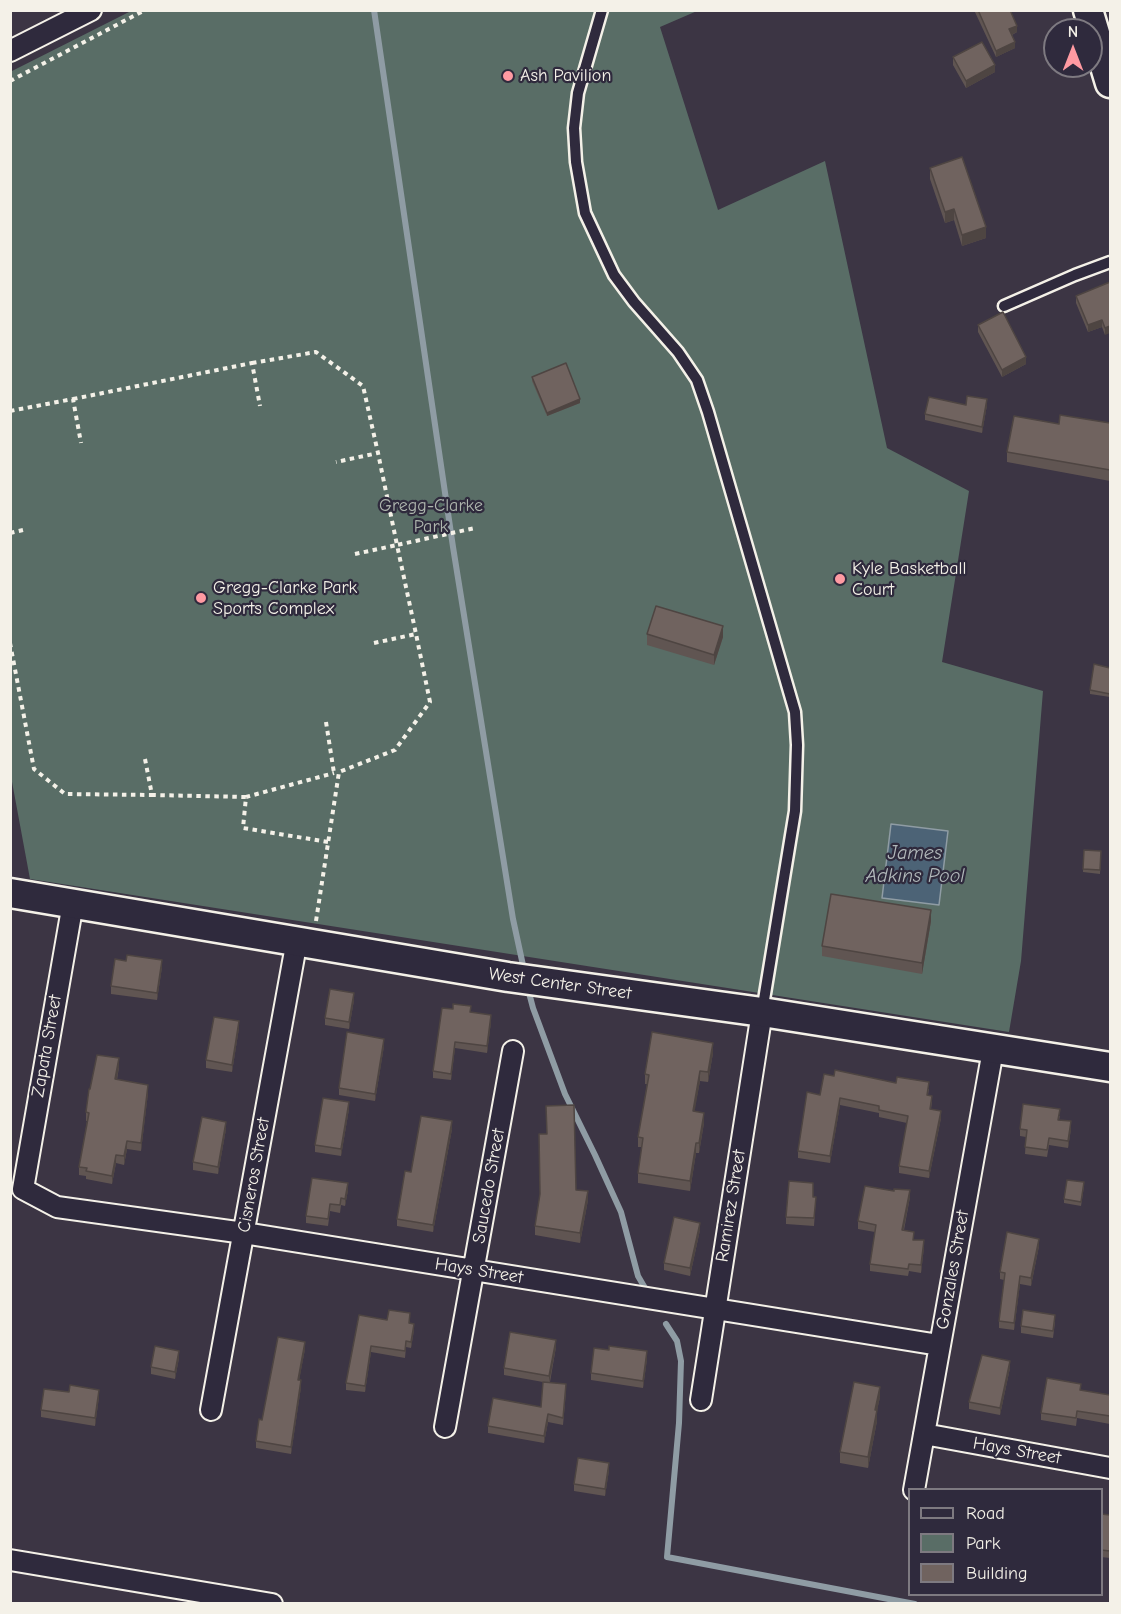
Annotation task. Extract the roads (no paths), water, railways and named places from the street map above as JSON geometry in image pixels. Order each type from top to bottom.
[{"type":"street","points":[[10,51],[62,17],[91,10]]},
{"type":"street","points":[[1088,10],[1110,83]]},
{"type":"street","name":"West Center Street","points":[[10,893],[508,977],[762,1012],[1110,1067]]},
{"type":"street","name":"Zapata Street","points":[[17,1190],[73,903]]},
{"type":"street","name":"Cisneros Street","points":[[211,1410],[244,1233],[305,941]]},
{"type":"street","name":"Ramirez Street","points":[[701,1400],[762,1012]]},
{"type":"street","name":"Gonzales Street","points":[[914,1488],[993,1050]]},
{"type":"street","name":"Saucedo Street","points":[[445,1427],[513,1051]]},
{"type":"street","name":"Hays Street","points":[[17,1190],[57,1207],[244,1233],[939,1346]]},
{"type":"street","name":"Hays Street","points":[[924,1434],[1110,1468]]},
{"type":"street","points":[[10,1560],[218,1600],[272,1604]]},
{"type":"lane","points":[[602,10],[578,93],[574,128],[576,162],[585,213],[614,275],[634,302],[678,352],[697,380],[795,712],[797,778],[795,811],[762,1012]]},
{"type":"lane","points":[[1004,306],[1110,262]]},
{"type":"water","name":"James Adkins Pool","points":[[891,824],[948,831],[939,905],[882,898]]},
{"type":"waterway","points":[[374,10],[453,547],[513,919],[524,970]]},
{"type":"waterway","points":[[528,989],[565,1094],[621,1212],[638,1276],[645,1288]]},
{"type":"waterway","points":[[666,1324],[677,1341],[681,1361],[679,1423],[667,1557],[915,1604]]},
{"type":"place","name":"Ash Pavilion","points":[[508,76]]},
{"type":"place","name":"Kyle Basketball Court","points":[[840,579]]},
{"type":"place","name":"Gregg-Clarke Park Sports Complex","points":[[201,598]]},
{"type":"park label","name":"Gregg-Clarke Park","points":[[431,516]]}]
